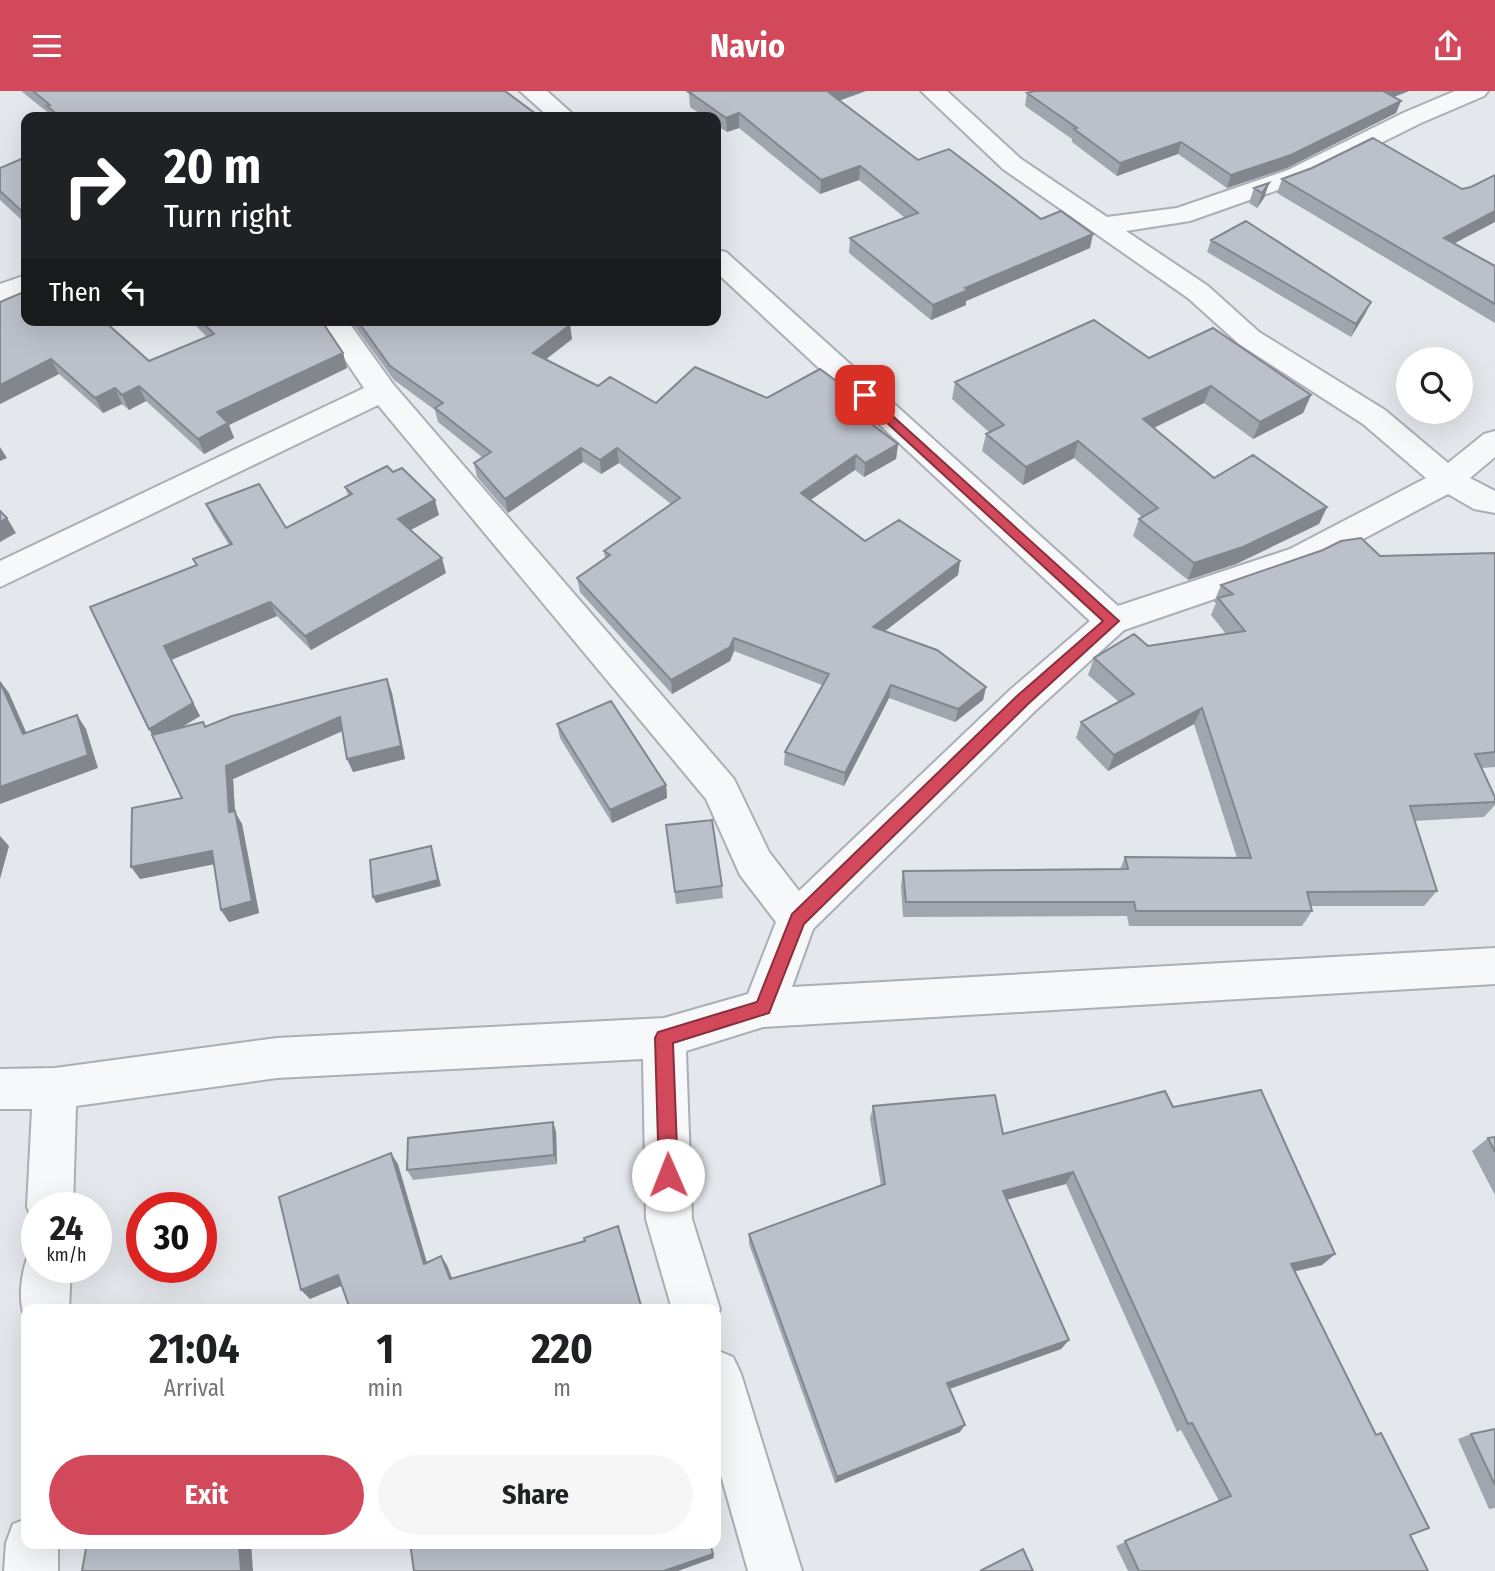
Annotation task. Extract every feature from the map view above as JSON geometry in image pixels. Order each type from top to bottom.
[{"type":"street","points":[[532,91],[558,112]]},
{"type":"street","points":[[933,91],[1012,164],[1198,292],[1249,338],[1374,417],[1448,480],[1485,501],[1495,502]]},
{"type":"street","points":[[1102,226],[1181,215],[1297,175],[1412,118],[1476,91]]},
{"type":"street","points":[[1143,255],[1181,215]]},
{"type":"street","points":[[721,263],[1112,621]]},
{"type":"street","points":[[0,294],[21,285]]},
{"type":"street","points":[[336,326],[382,391],[721,790],[754,863],[797,919]]},
{"type":"street","points":[[0,575],[382,391]]},
{"type":"street","points":[[763,1008],[797,919],[1023,700],[1112,621],[1302,557],[1448,480],[1495,441]]},
{"type":"street","points":[[0,1089],[55,1088],[277,1058],[664,1038],[763,1008],[1495,966]]},
{"type":"street","points":[[664,1038],[669,1219],[694,1304]]},
{"type":"street","points":[[51,1192],[55,1088]]},
{"type":"street","points":[[45,1304],[46,1283]]},
{"type":"street","points":[[721,1391],[775,1571]]},
{"type":"street","points":[[31,1571],[32,1549]]},
{"type":"building","points":[[33,91],[505,91],[533,112],[54,112],[47,106],[50,105]]},
{"type":"building","points":[[827,91],[918,160],[949,149],[1041,219],[1061,211],[1093,234],[965,288],[968,290],[933,305],[850,238],[918,213],[860,166],[821,180],[739,113],[726,118],[689,92]]},
{"type":"building","points":[[1383,91],[1401,101],[1291,155],[1231,175],[1181,142],[1120,163],[1074,129],[1077,128],[1027,93]]},
{"type":"building","points":[[1373,138],[1462,189],[1495,175],[1495,211],[1444,238],[1495,266],[1495,304],[1282,179],[1312,168]]},
{"type":"building","points":[[21,159],[21,210],[0,191],[0,168]]},
{"type":"building","points":[[1269,183],[1262,193],[1254,188]]},
{"type":"building","points":[[1246,221],[1371,302],[1356,324],[1211,240]]},
{"type":"building","points":[[21,293],[21,326],[110,326],[149,361],[214,334],[206,326],[325,326],[343,353],[217,412],[228,423],[198,439],[139,386],[122,395],[115,388],[95,398],[51,359],[0,385],[0,302]]},
{"type":"building","points":[[1094,320],[1149,358],[1213,328],[1311,395],[1260,422],[1211,386],[1143,419],[1214,478],[1253,455],[1327,507],[1243,547],[1194,563],[1139,519],[1158,508],[1078,441],[1026,467],[986,434],[1004,425],[955,382]]},
{"type":"building","points":[[361,326],[569,326],[533,353],[598,386],[610,377],[656,403],[695,367],[767,398],[820,369],[850,391],[837,398],[898,444],[865,463],[856,455],[801,493],[865,541],[899,520],[960,561],[873,627],[937,650],[986,687],[958,709],[891,685],[845,773],[785,752],[829,674],[734,638],[730,647],[671,680],[577,578],[610,555],[604,551],[680,498],[617,448],[600,460],[581,448],[505,499],[474,463],[491,452],[435,408],[443,403],[390,366]]},
{"type":"building","points":[[387,466],[393,472],[402,468],[435,500],[398,519],[442,558],[305,636],[270,602],[164,646],[193,703],[149,729],[90,607],[197,565],[193,559],[232,544],[206,504],[259,484],[286,528],[352,494],[345,487]]},
{"type":"building","points":[[0,511],[7,518],[0,522]]},
{"type":"building","points":[[1361,538],[1380,556],[1495,553],[1495,752],[1475,754],[1495,802],[1410,806],[1437,891],[1307,892],[1312,911],[1136,911],[1134,902],[906,902],[903,871],[1128,869],[1125,857],[1251,858],[1202,708],[1114,755],[1081,722],[1134,694],[1094,658],[1134,634],[1148,646],[1245,631],[1218,598],[1233,594],[1221,585],[1323,550],[1341,541]]},
{"type":"building","points":[[387,679],[401,746],[347,759],[340,717],[226,766],[229,812],[235,811],[252,901],[221,910],[212,851],[131,867],[132,808],[182,798],[152,735],[203,722],[205,727],[232,716]]},
{"type":"building","points":[[0,682],[23,734],[77,715],[88,755],[0,787]]},
{"type":"building","points":[[611,701],[666,785],[610,810],[557,724]]},
{"type":"building","points":[[712,820],[722,886],[675,892],[666,825]]},
{"type":"building","points":[[431,846],[438,880],[373,897],[370,860]]},
{"type":"building","points":[[1261,1090],[1335,1254],[1291,1264],[1376,1435],[1381,1433],[1429,1528],[1410,1535],[1428,1571],[1139,1571],[1125,1541],[1231,1496],[1192,1423],[1188,1424],[1073,1172],[1003,1191],[1069,1340],[947,1383],[965,1425],[837,1477],[749,1234],[885,1184],[873,1106],[995,1095],[1003,1134],[1165,1091],[1173,1107]]},
{"type":"building","points":[[553,1122],[554,1155],[407,1170],[408,1138]]},
{"type":"building","points":[[1495,1137],[1495,1152],[1488,1138]]},
{"type":"building","points":[[391,1153],[424,1264],[441,1256],[450,1279],[585,1241],[584,1238],[618,1226],[641,1304],[348,1304],[338,1275],[301,1290],[279,1197]]},
{"type":"building","points":[[1495,1429],[1495,1485],[1471,1434]]},
{"type":"building","points":[[86,1549],[239,1549],[241,1571],[82,1571]]},
{"type":"building","points":[[411,1549],[712,1549],[713,1554],[664,1571],[414,1571]]},
{"type":"building","points":[[1023,1549],[1033,1571],[980,1571]]},
{"type":"route","points":[[668,1175],[664,1038],[763,1008],[797,919],[1023,700],[1112,621],[865,395]]}]
